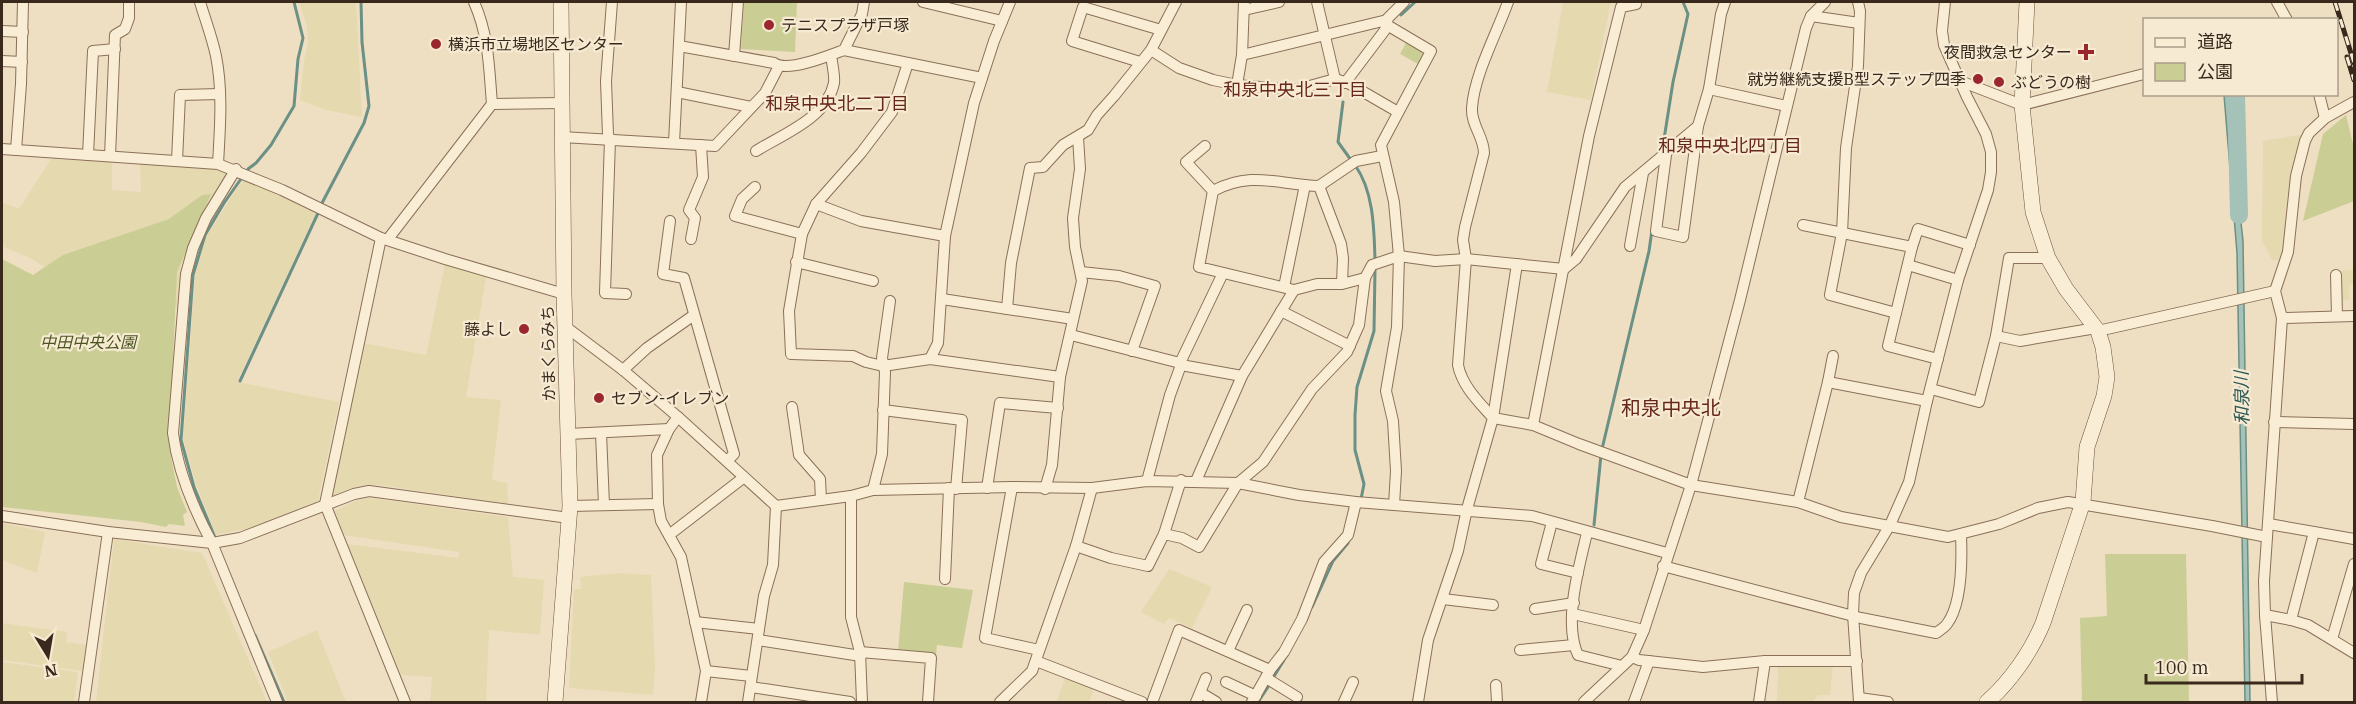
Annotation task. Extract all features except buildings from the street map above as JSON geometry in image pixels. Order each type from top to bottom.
[{"type":"street","points":[[15,150],[22,62],[23,2]]},
{"type":"street","points":[[110,156],[115,35],[125,29],[129,18],[129,2]]},
{"type":"street","points":[[200,2],[216,54],[219,94],[218,164]]},
{"type":"street","points":[[405,702],[325,504],[345,399],[385,238],[492,104],[488,46],[485,30],[474,2]]},
{"type":"street","name":"かまくらみち","points":[[555,702],[569,512],[561,2]]},
{"type":"street","points":[[612,2],[606,81],[610,139],[605,293],[626,294]]},
{"type":"street","points":[[674,143],[681,2]]},
{"type":"street","points":[[735,56],[738,2]]},
{"type":"street","points":[[849,51],[864,2]]},
{"type":"street","points":[[923,2],[1002,21]]},
{"type":"street","points":[[930,359],[938,343],[945,236],[974,103],[1010,2]]},
{"type":"street","points":[[1007,309],[1011,263],[1030,168],[1043,167],[1063,145],[1088,130],[1097,115],[1151,50],[1176,2]]},
{"type":"street","points":[[1237,85],[1242,55],[1244,6],[1279,2]]},
{"type":"street","points":[[1317,2],[1325,35],[1346,83]]},
{"type":"street","points":[[1346,83],[1390,26],[1404,2]]},
{"type":"street","points":[[1508,2],[1488,51],[1472,109],[1484,153],[1463,240],[1466,259],[1458,365],[1460,375],[1493,418],[1533,425],[1691,485],[1798,502],[1841,517],[1948,537],[1999,524],[2038,508],[2068,502],[2262,536]]},
{"type":"street","points":[[1533,425],[1589,136],[1621,7],[1636,4],[1636,2]]},
{"type":"street","points":[[1666,155],[1656,231],[1683,237],[1698,126],[1709,89],[1725,2]]},
{"type":"street","points":[[1584,702],[1632,657],[1644,630],[1667,553],[1691,485],[1737,311],[1806,28],[1812,16],[1825,2]]},
{"type":"street","points":[[1858,2],[1858,66],[1846,148],[1842,233],[1830,295],[1896,313]]},
{"type":"street","points":[[1888,702],[1859,700],[1853,614],[1854,593],[1861,573],[1890,525],[1909,482],[1958,280],[1988,190],[1991,152],[1986,134],[1944,45],[1942,31],[1945,2]]},
{"type":"street","points":[[1986,702],[2023,659],[2036,640],[2082,505],[2087,447],[2104,396],[2107,377],[2103,347],[2097,329],[2066,289],[2048,258],[2033,212],[2022,105],[2027,2]]},
{"type":"street","points":[[2277,2],[2286,18]]},
{"type":"street","points":[[1140,62],[1072,41],[1083,7],[1161,30]]},
{"type":"street","points":[[1812,16],[1859,23]]},
{"type":"street","points":[[1242,55],[1325,35],[1390,26],[1431,51],[1381,145],[1394,202],[1399,256],[1397,327],[1386,391],[1394,421],[1396,471],[1394,505]]},
{"type":"street","points":[[2,31],[23,32]]},
{"type":"street","points":[[679,46],[774,63],[779,66],[805,63],[849,51],[982,78]]},
{"type":"street","points":[[88,155],[93,51],[115,49]]},
{"type":"street","points":[[1151,50],[1179,68],[1213,80],[1237,85],[1295,90],[1346,83],[1398,112]]},
{"type":"street","points":[[756,152],[806,123],[830,96],[834,81],[831,55]]},
{"type":"street","points":[[2,61],[22,62]]},
{"type":"street","points":[[908,63],[892,112],[861,153],[816,204],[802,234],[789,311],[791,354],[853,356],[883,366],[930,359],[1060,377]]},
{"type":"street","points":[[562,137],[715,146],[765,93],[779,66]]},
{"type":"street","points":[[1960,81],[2022,105],[2143,75]]},
{"type":"street","points":[[1709,89],[1786,106]]},
{"type":"street","points":[[677,92],[751,107]]},
{"type":"street","points":[[177,160],[180,95],[219,94]]},
{"type":"street","points":[[2320,96],[2325,118]]},
{"type":"street","points":[[2272,702],[2262,536],[2269,524],[2282,318],[2275,291],[2288,252],[2296,176],[2305,141],[2309,133],[2325,118],[2355,102]]},
{"type":"street","points":[[492,104],[562,103]]},
{"type":"street","points":[[1164,534],[1182,538],[1199,547],[1238,483],[1263,462],[1312,389],[1347,352],[1359,325],[1365,278],[1377,263],[1399,256],[1435,261],[1466,259],[1564,269],[1576,260],[1625,187],[1698,126]]},
{"type":"street","points":[[1045,489],[1052,465],[1060,377],[1082,281],[1075,247],[1073,218],[1080,169],[1078,137]]},
{"type":"street","points":[[691,240],[695,218],[689,210],[703,177],[701,145]]},
{"type":"street","points":[[1205,146],[1186,162],[1213,191]]},
{"type":"street","points":[[2,149],[218,164],[251,176],[385,238],[445,259],[564,294]]},
{"type":"street","points":[[1213,191],[1244,179],[1264,178],[1319,186],[1353,163],[1382,156]]},
{"type":"street","points":[[237,170],[206,218],[193,248],[186,274],[173,433],[176,459],[183,479],[202,525],[216,542],[276,702]]},
{"type":"street","points":[[1630,246],[1643,173]]},
{"type":"street","points":[[1196,481],[1242,376],[1281,311],[1289,288],[1305,185]]},
{"type":"street","points":[[1319,186],[1341,244],[1342,284]]},
{"type":"street","points":[[755,187],[742,199],[735,216],[802,234]]},
{"type":"street","points":[[1213,191],[1199,267],[1289,288],[1317,284],[1342,284],[1365,278]]},
{"type":"street","points":[[816,204],[861,221],[945,236]]},
{"type":"street","points":[[670,221],[663,274],[684,278],[734,454],[727,461]]},
{"type":"street","points":[[1803,225],[1912,247]]},
{"type":"street","points":[[1938,359],[1888,346],[1912,247],[1918,229],[1970,245]]},
{"type":"street","points":[[1931,389],[1979,402],[1996,336],[2009,258],[2048,258]]},
{"type":"street","points":[[796,262],[873,281]]},
{"type":"street","points":[[1418,702],[1428,640],[1458,551],[1467,509],[1493,418],[1517,264]]},
{"type":"street","points":[[1908,265],[1958,280]]},
{"type":"street","points":[[1081,272],[1119,276],[1155,286],[1132,351]]},
{"type":"street","points":[[1147,481],[1170,395],[1181,364],[1222,273]]},
{"type":"street","points":[[2336,275],[2337,316]]},
{"type":"street","points":[[1996,336],[2020,341],[2097,329],[2275,291]]},
{"type":"street","points":[[942,299],[1073,319]]},
{"type":"street","points":[[873,490],[882,454],[885,372],[882,358],[890,301]]},
{"type":"street","points":[[1281,311],[1350,346]]},
{"type":"street","points":[[623,370],[647,348],[694,315]]},
{"type":"street","points":[[2282,318],[2355,316]]},
{"type":"street","points":[[566,327],[623,370],[776,506],[850,496],[873,490],[1092,488],[1147,481],[1181,480],[1238,483],[1299,495],[1360,502],[1532,516],[1587,533],[1667,553]]},
{"type":"street","points":[[1071,335],[1181,364],[1242,376]]},
{"type":"street","points":[[1798,502],[1833,356]]},
{"type":"street","points":[[1828,381],[1927,401]]},
{"type":"street","points":[[987,488],[1000,403],[1058,408]]},
{"type":"street","points":[[792,407],[799,455],[820,479],[821,500]]},
{"type":"street","points":[[882,410],[963,420],[952,489],[945,579]]},
{"type":"street","points":[[678,417],[669,429],[657,454],[658,504],[661,520],[681,557],[706,671],[701,702]]},
{"type":"street","points":[[2274,422],[2355,424]]},
{"type":"street","points":[[568,434],[669,429]]},
{"type":"street","points":[[601,433],[604,505]]},
{"type":"street","points":[[669,535],[743,478]]},
{"type":"street","points":[[1076,546],[1112,558],[1148,566],[1164,534],[1181,480]]},
{"type":"street","points":[[1012,487],[985,638],[1037,655],[1147,701],[1179,630],[1228,651],[1297,697]]},
{"type":"street","points":[[1000,702],[1032,671],[1076,546],[1092,488]]},
{"type":"street","points":[[2,516],[108,532],[216,542],[240,538],[272,527],[354,494],[386,492],[569,512],[604,505],[658,504]]},
{"type":"street","points":[[850,496],[851,617],[860,654],[862,702]]},
{"type":"street","points":[[1226,682],[1254,699],[1271,678],[1302,619],[1324,562],[1348,535],[1360,502]]},
{"type":"street","points":[[748,702],[764,596],[773,565],[776,506]]},
{"type":"street","points":[[1552,522],[1541,564],[1578,573]]},
{"type":"street","points":[[2269,524],[2355,539]]},
{"type":"street","points":[[84,702],[108,532]]},
{"type":"street","points":[[2291,620],[2314,532]]},
{"type":"street","points":[[1587,533],[1573,609],[1574,645],[1578,655],[1622,666]]},
{"type":"street","points":[[1663,566],[1853,614],[1861,618],[1936,633],[1947,624],[1960,587],[1961,535]]},
{"type":"street","points":[[2332,639],[2355,564]]},
{"type":"street","points":[[1443,599],[1493,605]]},
{"type":"street","points":[[1535,609],[1573,609],[1644,630]]},
{"type":"street","points":[[1228,651],[1247,610]]},
{"type":"street","points":[[2265,615],[2308,625],[2355,652]]},
{"type":"street","points":[[695,622],[759,629]]},
{"type":"street","points":[[758,640],[860,654],[931,658],[928,702]]},
{"type":"street","points":[[1520,650],[1574,645]]},
{"type":"street","points":[[1632,657],[1639,660],[1703,667],[1765,661],[1857,661]]},
{"type":"street","points":[[1634,702],[1649,661]]},
{"type":"street","points":[[1759,702],[1765,661]]},
{"type":"street","points":[[706,671],[849,702]]},
{"type":"street","points":[[1206,678],[1198,698],[1216,702]]},
{"type":"street","points":[[1344,702],[1353,682]]},
{"type":"street","points":[[1496,685],[1497,702]]},
{"type":"shaded area","points":[[299,2],[356,2],[362,117],[326,110],[300,100],[308,43],[307,26]]},
{"type":"shaded area","points":[[1563,2],[1611,2],[1591,100],[1547,92]]},
{"type":"shaded area","points":[[2305,134],[2288,197],[2282,261],[2272,260],[2262,241],[2263,141]]},
{"type":"shaded area","points":[[51,159],[112,162],[112,190],[141,192],[140,164],[226,169],[224,183],[199,218],[181,266],[178,307],[153,302],[51,272],[34,260],[2,246],[2,202],[19,209]]},
{"type":"shaded area","points":[[244,178],[317,211],[237,382],[339,402],[318,501],[255,527],[216,535],[196,484],[183,439],[195,276],[206,236]]},
{"type":"shaded area","points":[[445,264],[486,277],[466,397],[501,400],[492,480],[507,483],[508,504],[380,485],[358,486],[333,496],[331,494],[363,343],[426,355]]},
{"type":"shaded area","points":[[2354,270],[2354,284],[2349,285],[2350,300],[2340,301],[2338,271]]},
{"type":"shaded area","points":[[370,498],[508,517],[513,577],[544,580],[540,635],[489,630],[486,702],[430,702],[432,677],[401,675],[347,544],[458,558],[459,552],[343,535],[334,511],[358,500]]},
{"type":"shaded area","points":[[2,523],[45,532],[37,573],[2,560]]},
{"type":"shaded area","points":[[114,539],[202,553],[267,702],[96,702]]},
{"type":"shaded area","points":[[1169,569],[1212,587],[1192,628],[1169,618],[1164,624],[1141,612]]},
{"type":"shaded area","points":[[619,573],[651,575],[655,667],[653,695],[569,688],[574,589],[581,589],[580,577]]},
{"type":"shaded area","points":[[2,623],[67,632],[66,642],[86,645],[83,671],[2,660]]},
{"type":"shaded area","points":[[317,630],[346,702],[288,702],[268,652]]},
{"type":"shaded area","points":[[2,662],[78,672],[74,702],[2,702]]},
{"type":"shaded area","points":[[1778,665],[1833,665],[1830,695],[1818,695],[1812,702],[1777,702]]},
{"type":"shaded area","points":[[1065,678],[1094,689],[1089,702],[1057,701]]},
{"type":"green space","name":"テニスプラザ戸塚","points":[[744,2],[797,2],[795,52],[741,49]]},
{"type":"green space","points":[[1406,43],[1422,51],[1423,56],[1418,64],[1400,54]]},
{"type":"green space","points":[[2346,115],[2354,148],[2354,201],[2303,221],[2323,134]]},
{"type":"green space","name":"中田中央公園","points":[[211,194],[177,272],[170,425],[171,457],[177,487],[187,512],[183,515],[185,526],[169,524],[166,527],[141,522],[2,507],[2,259],[33,275],[63,255],[169,219],[202,195]]},
{"type":"green space","points":[[2105,554],[2186,554],[2189,702],[2082,702],[2080,618],[2107,616]]},
{"type":"green space","points":[[904,582],[973,590],[962,648],[937,645],[936,655],[898,651]]},
{"type":"water","points":[[2224,96],[2236,96],[2238,195],[2243,241],[2250,702],[2245,702],[2237,253]]},
{"type":"waterway","points":[[216,540],[194,487],[181,440],[193,275],[205,235],[224,203],[248,169],[271,145],[294,106],[298,59],[303,38],[294,2]]},
{"type":"waterway","points":[[321,205],[364,123],[369,106],[362,42],[361,2]]},
{"type":"waterway","points":[[1401,15],[1415,2]]},
{"type":"waterway","points":[[1662,152],[1673,82],[1688,14],[1683,2]]},
{"type":"waterway","name":"和泉川","points":[[2236,96],[2239,215]]},
{"type":"waterway","points":[[1343,102],[1338,142],[1351,160]]},
{"type":"waterway","points":[[1355,165],[1369,199],[1375,260]]},
{"type":"waterway","points":[[240,381],[319,211]]},
{"type":"waterway","points":[[1602,449],[1652,230]]},
{"type":"waterway","points":[[1361,499],[1364,484],[1355,450],[1355,415],[1357,387],[1374,331],[1375,270]]},
{"type":"waterway","points":[[1594,525],[1601,455]]},
{"type":"waterway","points":[[1312,607],[1333,561],[1348,543]]},
{"type":"waterway","points":[[255,635],[284,702]]},
{"type":"waterway","points":[[1273,678],[1284,660]]},
{"type":"waterway","points":[[1258,702],[1270,684]]},
{"type":"railway","points":[[2335,2],[2354,63]]},
{"type":"railway","points":[[2347,57],[2354,80]]},
{"type":"place","name":"テニスプラザ戸塚","points":[[769,25]]},
{"type":"place","name":"横浜市立場地区センター","points":[[436,44]]},
{"type":"place","name":"夜間救急センター","points":[[2086,52]]},
{"type":"place","name":"就労継続支援B型ステップ四季","points":[[1978,79]]},
{"type":"place","name":"ぶどうの樹","points":[[1999,82]]},
{"type":"place","name":"藤よし","points":[[524,329]]},
{"type":"place","name":"セブン-イレブン","points":[[599,398]]},
{"type":"district","name":"和泉中央北三丁目","points":[[1295,90]]},
{"type":"district","name":"和泉中央北二丁目","points":[[837,104]]},
{"type":"district","name":"和泉中央北四丁目","points":[[1730,146]]},
{"type":"district","name":"和泉中央北","points":[[1671,408]]}]
